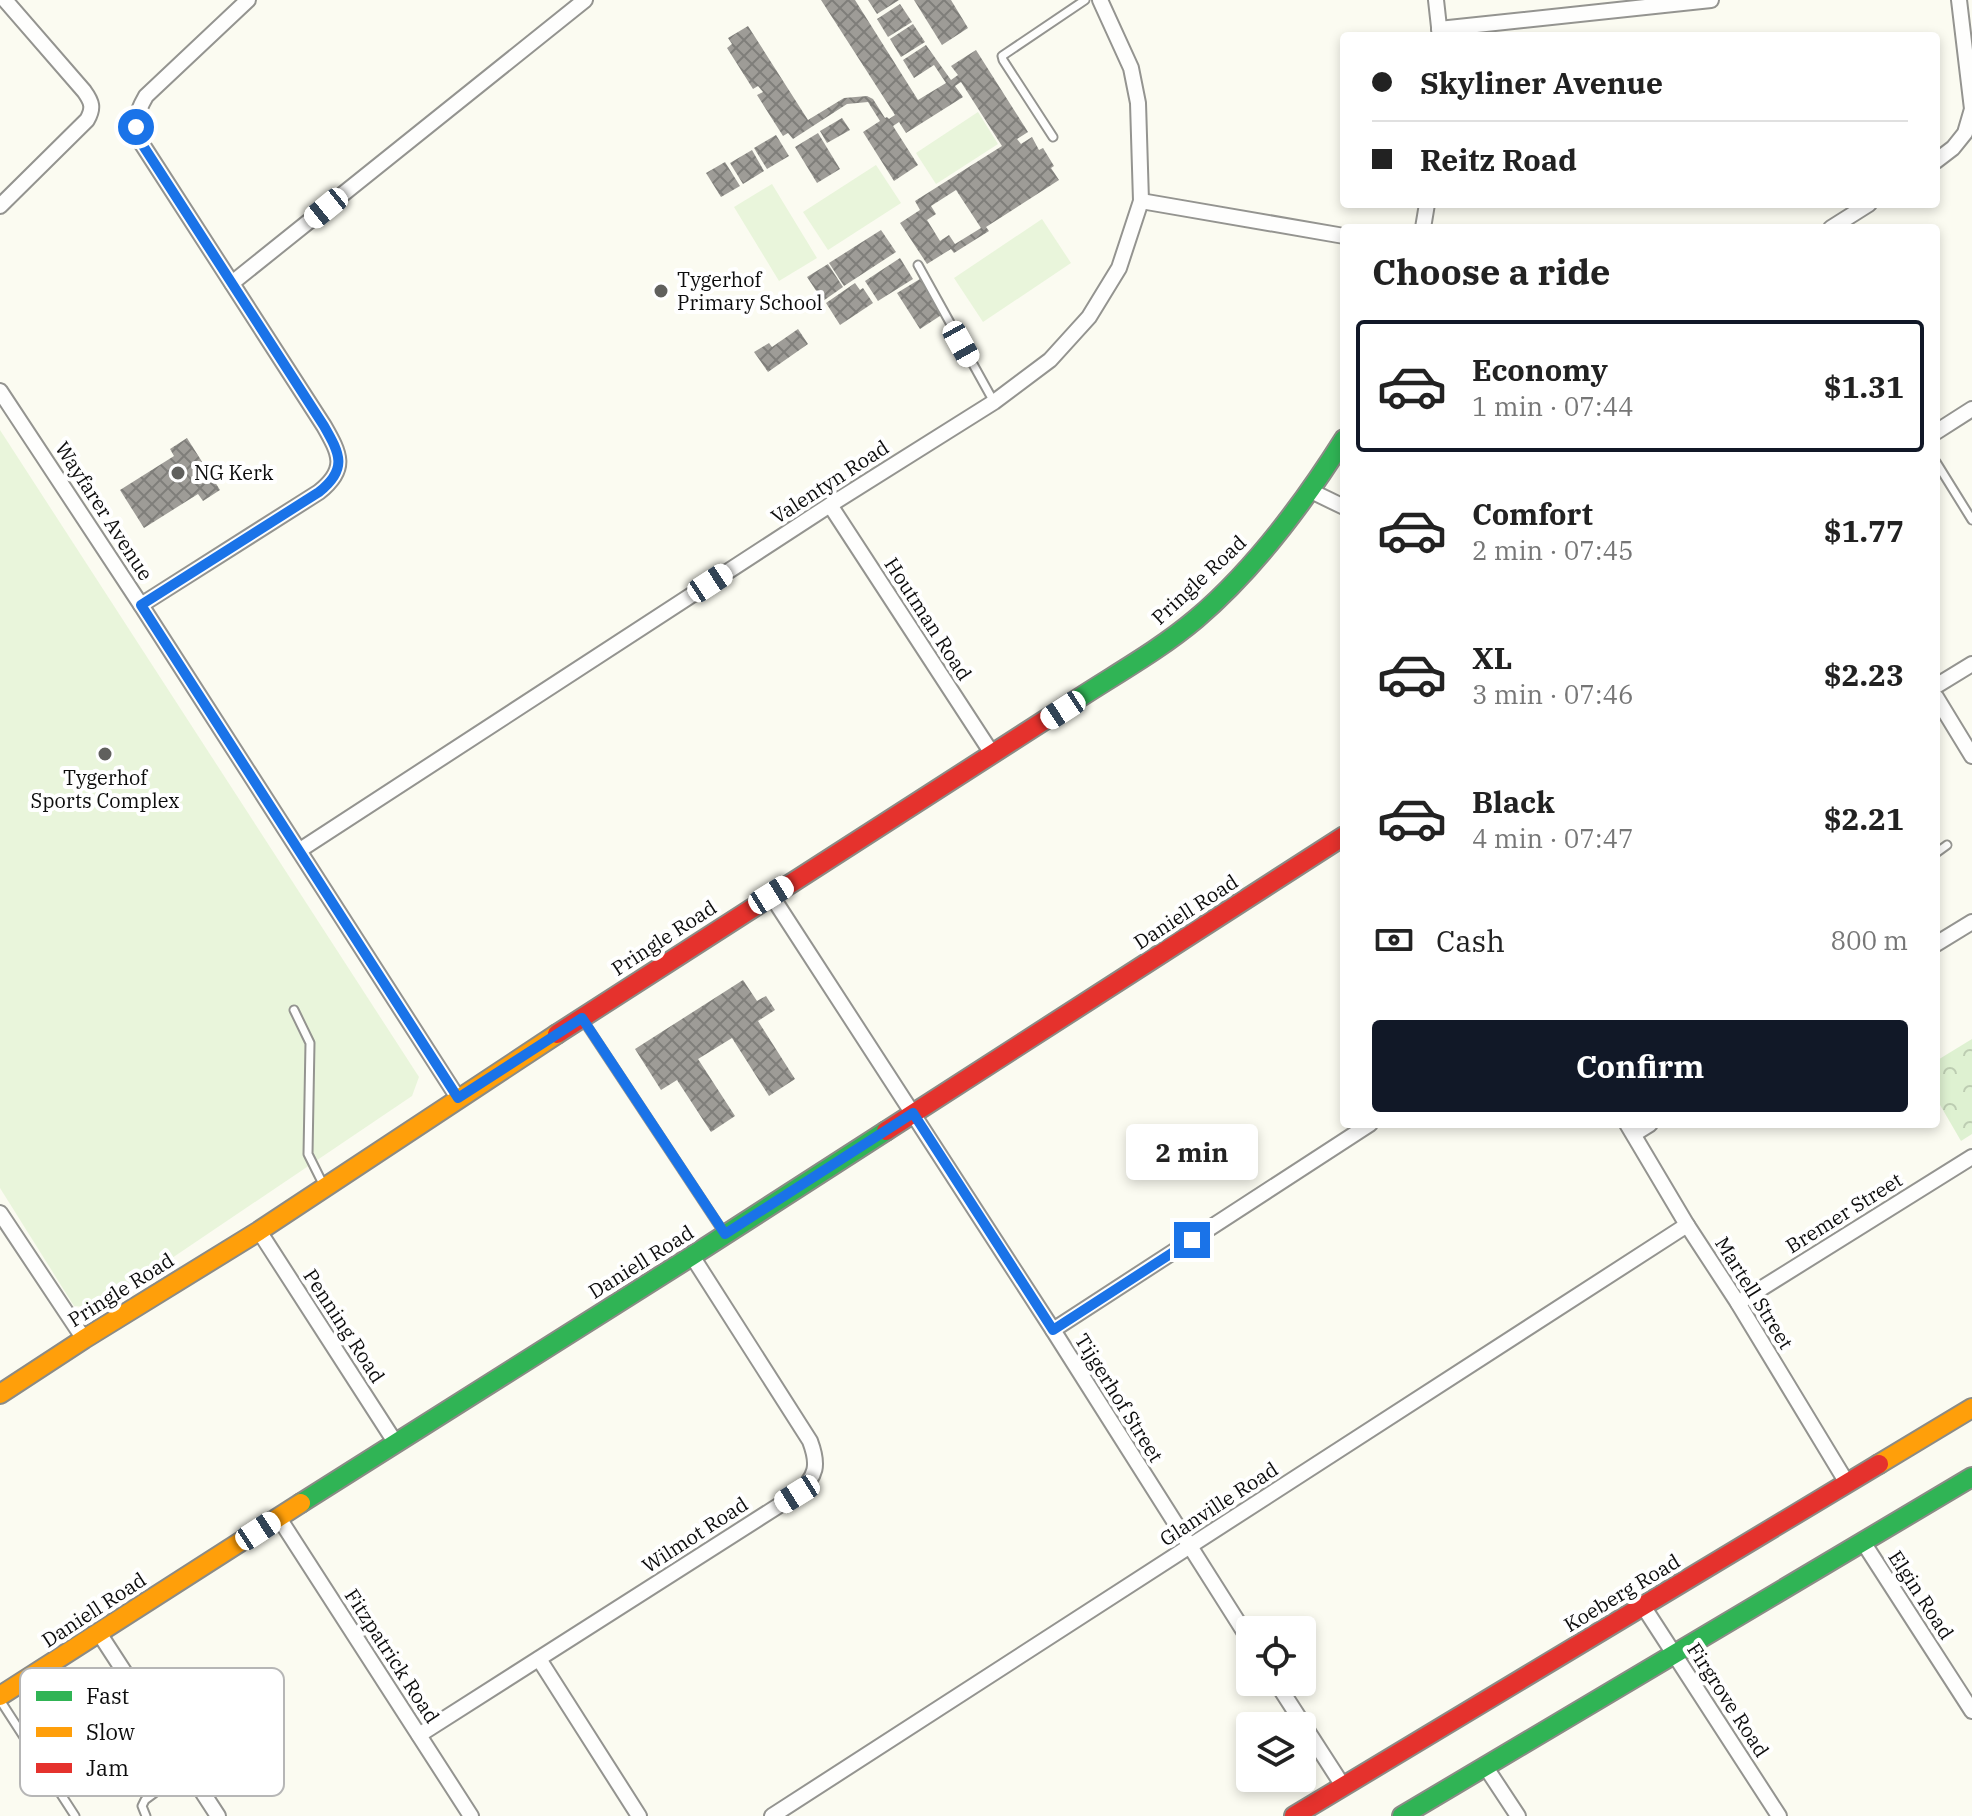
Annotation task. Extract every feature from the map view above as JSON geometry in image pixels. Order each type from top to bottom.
[{"type":"street","points":[[0,206],[87,120],[92,108],[92,102],[84,91],[5,0]]},
{"type":"street","points":[[141,605],[319,492],[334,478],[339,465],[337,449],[324,426],[142,144],[136,127],[136,116],[146,96],[248,0]]},
{"type":"street","points":[[232,283],[585,0]]},
{"type":"street","name":"Valentyn Road","points":[[300,850],[830,505],[994,402],[1050,360],[1089,317],[1119,268],[1141,201],[1138,103],[1131,68],[1100,0]]},
{"type":"street","points":[[1436,0],[1440,32],[1711,0]]},
{"type":"street","points":[[1940,158],[1965,133],[1972,109],[1959,0]]},
{"type":"street","points":[[1141,201],[1340,235]]},
{"type":"street","points":[[1837,224],[1863,208]]},
{"type":"street","name":"Wayfarer Avenue","points":[[0,391],[458,1098]]},
{"type":"street","points":[[1940,429],[1972,409]]},
{"type":"street","name":"Pringle Road","points":[[0,1394],[259,1231],[771,895],[1132,665],[1196,619],[1231,585],[1311,491],[1340,445]]},
{"type":"street","points":[[1311,491],[1340,505]]},
{"type":"street","name":"Houtman Road","points":[[830,505],[993,755]]},
{"type":"street","points":[[1940,684],[1972,664]]},
{"type":"street","points":[[1940,704],[1972,756]]},
{"type":"street","name":"Daniell Road","points":[[46,1668],[1340,839]]},
{"type":"street","name":"Tijgerhof Street","points":[[771,895],[1236,1619]]},
{"type":"street","points":[[1940,942],[1972,922]]},
{"type":"street","points":[[1053,1330],[1364,1128]]},
{"type":"street","name":"Martell Street","points":[[1630,1129],[1847,1483]]},
{"type":"street","name":"Bremer Street","points":[[1738,1303],[1972,1157]]},
{"type":"street","points":[[0,1213],[84,1339]]},
{"type":"street","name":"Glanville Road","points":[[772,1816],[1687,1225]]},
{"type":"street","name":"Penning Road","points":[[259,1231],[395,1442]]},
{"type":"street","name":"Wilmot Road","points":[[419,1735],[809,1484],[815,1472],[816,1455],[810,1441],[692,1256]]},
{"type":"street","name":"Koeberg Road","points":[[1294,1816],[1972,1408]]},
{"type":"street","points":[[1402,1816],[1972,1477]]},
{"type":"street","name":"Fitzpatrick Road","points":[[279,1518],[471,1816]]},
{"type":"street","name":"Elgin Road","points":[[1863,1542],[1972,1711]]},
{"type":"street","name":"Firgrove Road","points":[[1643,1606],[1779,1816]]},
{"type":"street","points":[[99,1633],[122,1668]]},
{"type":"street","points":[[539,1659],[639,1816]]},
{"type":"street","name":"Daniell Road","points":[[0,1698],[20,1685]]},
{"type":"street","points":[[1285,1696],[1343,1786]]},
{"type":"street","points":[[1485,1766],[1518,1816]]},
{"type":"street","points":[[205,1796],[218,1816]]},
{"type":"lane","points":[[1053,137],[1002,56],[1085,0]]},
{"type":"lane","points":[[918,265],[994,402]]},
{"type":"lane","points":[[1940,468],[1972,520]]},
{"type":"lane","points":[[1940,850],[1947,845]]},
{"type":"lane","points":[[294,1010],[310,1043],[308,1154],[325,1187]]},
{"type":"lane","points":[[582,1018],[725,1234]]},
{"type":"lane","points":[[0,1698],[20,1729]]},
{"type":"lane","points":[[62,1796],[75,1816]]},
{"type":"lane","points":[[146,1816],[142,1806],[150,1796]]},
{"type":"green space","points":[[978,112],[998,144],[936,184],[916,153]]},
{"type":"green space","points":[[876,165],[901,203],[828,250],[803,212]]},
{"type":"green space","points":[[772,184],[817,258],[779,281],[734,207]]},
{"type":"green space","points":[[1042,219],[1071,263],[983,322],[954,278]]},
{"type":"green space","name":"Tygerhof Sports Complex","points":[[0,430],[419,1077],[412,1096],[98,1308],[74,1306],[0,1188]]},
{"type":"green space","points":[[1972,1039],[1972,1134],[1961,1141],[1940,1105],[1940,1059]]},
{"type":"building","points":[[821,0],[855,0],[918,100],[946,83],[934,65],[914,78],[903,60],[926,45],[951,80],[958,75],[951,66],[976,50],[1028,132],[1017,139],[1021,144],[1032,137],[1039,150],[1043,148],[1059,180],[986,227],[989,231],[954,253],[951,249],[927,264],[900,223],[920,210],[915,201],[1002,146],[961,82],[955,86],[963,97],[906,133],[899,122],[893,126],[918,165],[894,181],[863,132],[880,121],[868,102],[847,104],[793,139],[788,133],[783,136],[757,95],[763,92],[758,86],[753,89],[727,48],[732,44],[728,38],[748,26],[808,120],[844,98],[867,96],[873,99],[885,118],[895,115]],"holes":[[[956,190],[981,228],[955,244],[949,235],[940,241],[927,220],[936,214],[931,206]]]},
{"type":"building","points":[[868,0],[899,0],[877,14]]},
{"type":"building","points":[[914,0],[951,0],[968,28],[942,45]]},
{"type":"building","points":[[900,4],[912,22],[888,37],[877,19]]},
{"type":"building","points":[[913,24],[925,42],[901,57],[890,39]]},
{"type":"building","points":[[842,118],[850,130],[827,143],[820,131]]},
{"type":"building","points":[[818,133],[840,169],[817,183],[795,147]]},
{"type":"building","points":[[776,135],[789,156],[767,169],[754,148]]},
{"type":"building","points":[[752,150],[764,171],[743,184],[730,163]]},
{"type":"building","points":[[725,162],[740,186],[721,197],[706,173]]},
{"type":"building","points":[[881,230],[896,252],[844,286],[829,263]]},
{"type":"building","points":[[900,258],[913,279],[878,301],[865,281]]},
{"type":"building","points":[[828,264],[843,287],[823,301],[807,277]]},
{"type":"building","points":[[920,279],[943,314],[920,329],[897,293]]},
{"type":"building","points":[[855,283],[860,290],[863,288],[873,303],[840,325],[826,303]]},
{"type":"building","points":[[798,329],[808,344],[768,372],[754,352],[769,343],[772,347]]},
{"type":"building","name":"NG Kerk","points":[[187,438],[220,490],[203,501],[198,494],[144,528],[120,490],[174,456],[170,449]]},
{"type":"building","points":[[743,980],[757,1001],[766,996],[775,1010],[758,1021],[795,1079],[769,1096],[732,1038],[698,1059],[735,1116],[711,1132],[677,1080],[661,1090],[635,1049]]},
{"type":"traffic: fast","points":[[1073,702],[1167,642],[1218,600],[1277,535],[1340,445]]},
{"type":"traffic: fast","points":[[301,1503],[886,1131]]},
{"type":"traffic: fast","points":[[1402,1816],[1972,1477]]},
{"type":"traffic: slow","points":[[0,1394],[259,1231],[557,1034]]},
{"type":"traffic: slow","points":[[1879,1464],[1972,1408]]},
{"type":"traffic: slow","points":[[44,1668],[301,1503]]},
{"type":"traffic: slow","points":[[0,1696],[20,1683]]},
{"type":"traffic: jam","points":[[557,1034],[1073,702]]},
{"type":"traffic: jam","points":[[886,1131],[1340,839]]},
{"type":"traffic: jam","points":[[1294,1816],[1879,1464]]},
{"type":"place","name":"Tygerhof Primary School","points":[[661,291]]},
{"type":"place","name":"NG Kerk","points":[[178,473]]},
{"type":"place","name":"Tygerhof Sports Complex","points":[[105,754]]},
{"type":"route","points":[[136,127],[142,144],[324,426],[337,449],[339,465],[334,478],[319,492],[141,605],[458,1098],[582,1018],[725,1234],[913,1113],[1053,1330],[1192,1240]]}]
